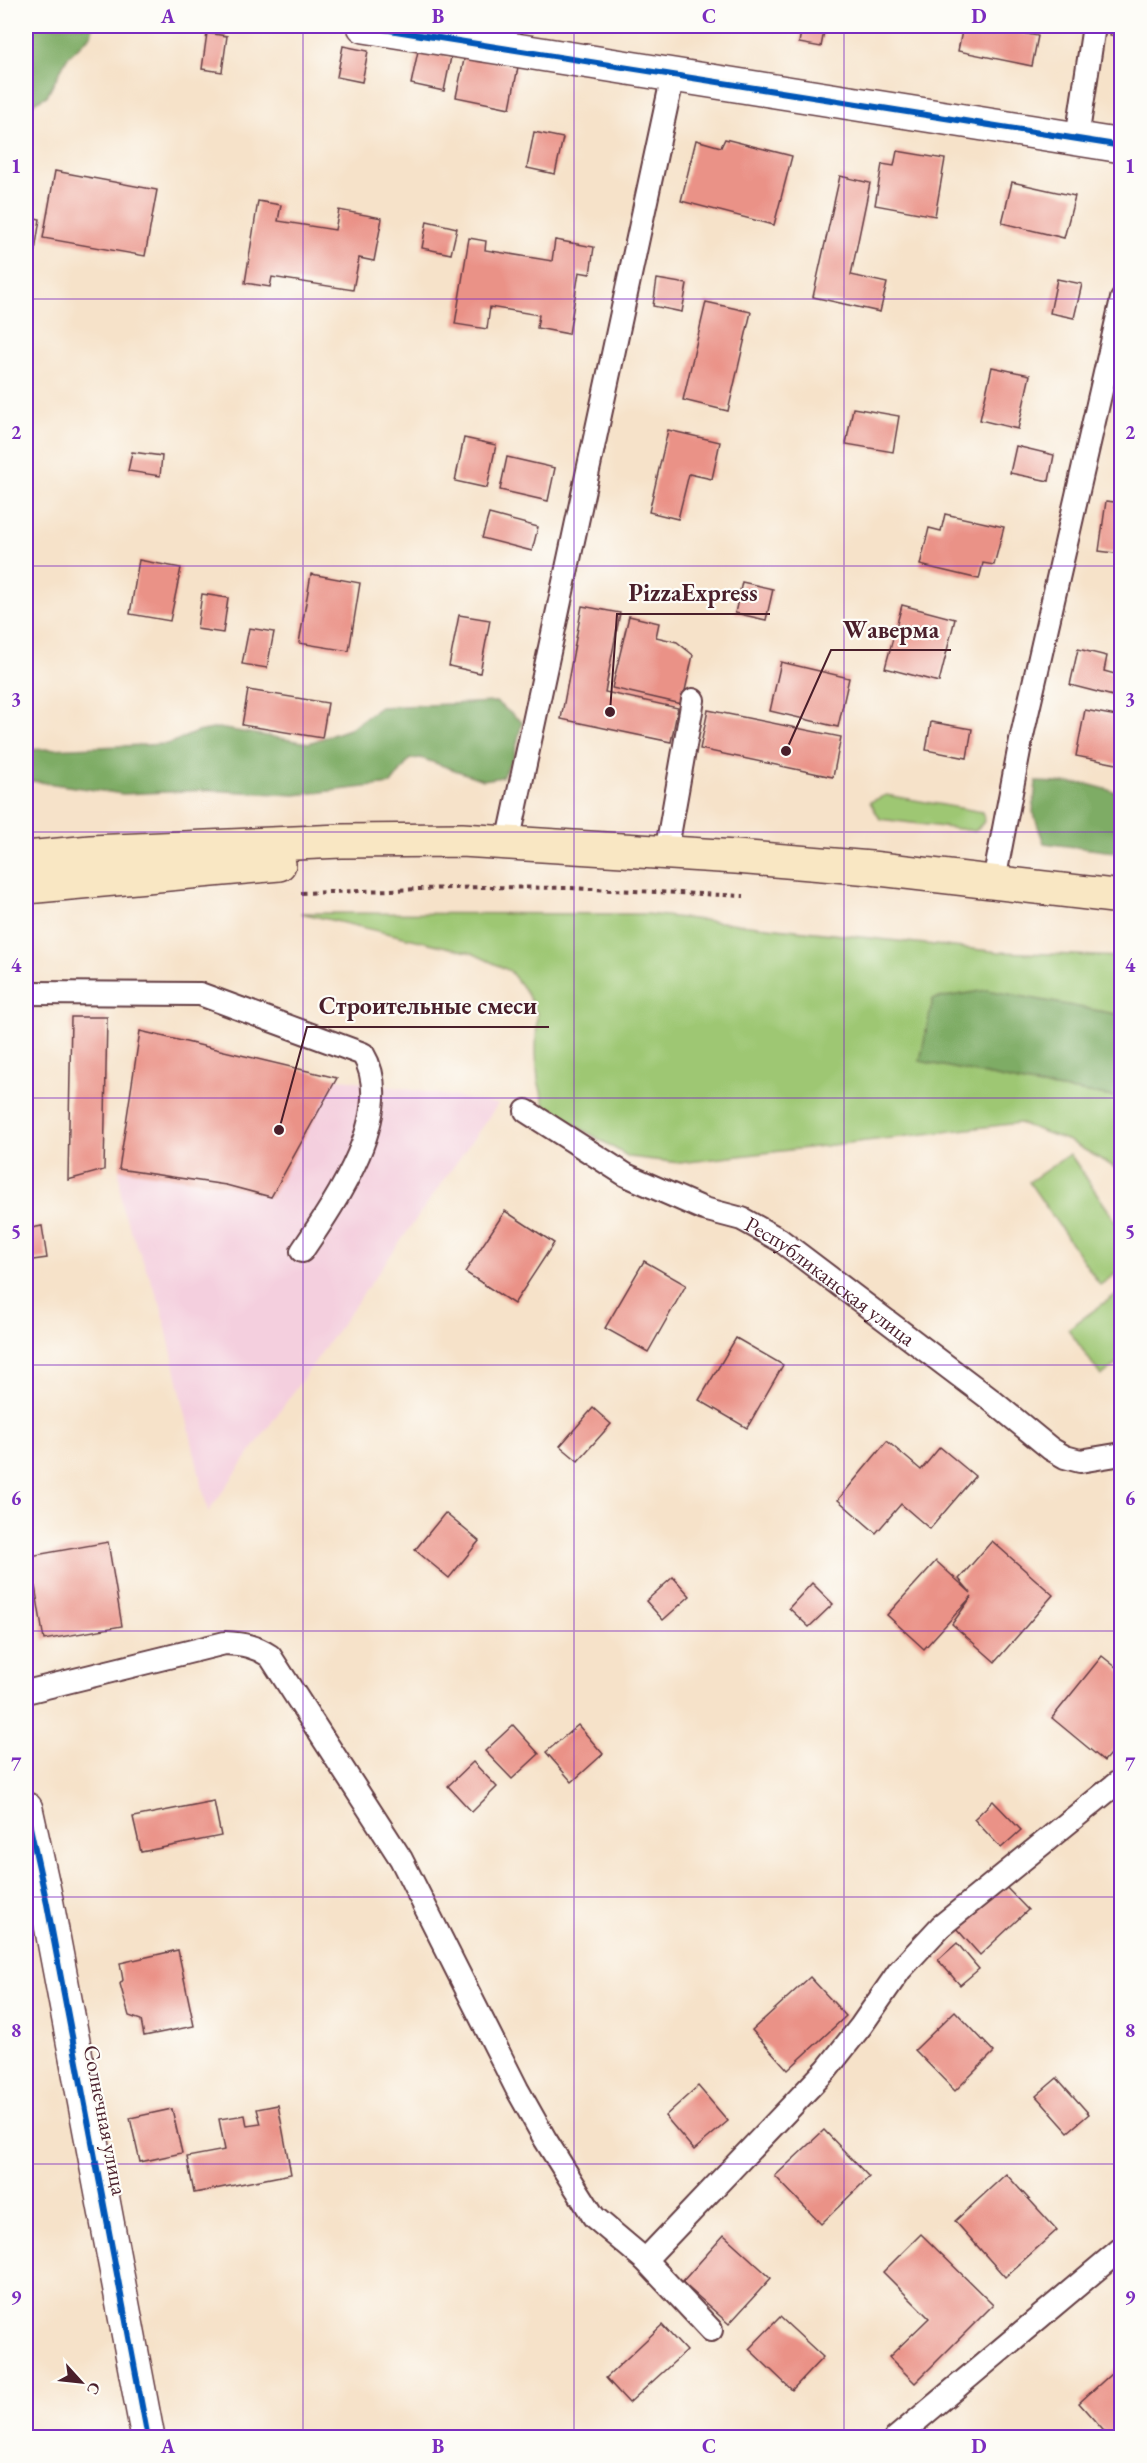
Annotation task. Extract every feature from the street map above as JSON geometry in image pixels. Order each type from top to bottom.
[{"type":"main road","points":[[26,858],[90,852],[341,840],[462,840],[848,866],[1122,897]]},
{"type":"main road","points":[[26,887],[505,843]]},
{"type":"street","points":[[364,26],[1122,146]]},
{"type":"street","name":"Солнечная улица","points":[[26,1809],[47,1904],[148,2438]]},
{"type":"lane","points":[[1077,138],[1094,26]]},
{"type":"lane","points":[[505,843],[673,75]]},
{"type":"lane","points":[[994,881],[1021,740],[1122,299]]},
{"type":"lane","points":[[666,853],[693,699]]},
{"type":"lane","points":[[26,993],[200,994],[363,1054],[370,1066],[374,1084],[368,1129],[346,1181],[330,1211],[302,1251]]},
{"type":"lane","name":"Республиканская улица","points":[[526,1111],[626,1175],[704,1209],[742,1219],[780,1240],[990,1399],[1051,1449],[1065,1457],[1080,1461],[1122,1454]]},
{"type":"lane","points":[[26,1692],[225,1643],[258,1648],[270,1656],[401,1858],[431,1914],[497,2051],[545,2139],[594,2217],[645,2260],[711,2330]]},
{"type":"lane","points":[[645,2260],[826,2068],[861,2026],[900,1970],[941,1926],[1122,1779]]},
{"type":"lane","points":[[896,2438],[1122,2248]]},
{"type":"path","points":[[291,893],[482,887],[569,888],[748,897]]},
{"type":"shaded area","points":[[295,1069],[498,1104],[208,1512],[161,1306],[122,1208],[119,1169],[226,1185]]},
{"type":"green space","points":[[26,26],[93,26],[91,35],[67,58],[47,96],[26,107]]},
{"type":"green space","points":[[496,702],[522,722],[514,756],[502,777],[483,780],[421,758],[410,759],[391,784],[295,795],[208,790],[123,794],[26,780],[26,750],[168,744],[197,732],[218,728],[309,743],[349,729],[380,707]]},
{"type":"green space","points":[[1036,782],[1087,784],[1121,793],[1121,853],[1044,843],[1033,812]]},
{"type":"green space","points":[[886,795],[982,812],[985,821],[975,831],[880,819],[870,802]]},
{"type":"green space","points":[[301,913],[646,914],[1000,952],[1121,957],[1121,1015],[987,990],[921,1061],[1029,1084],[1121,1098],[1121,1171],[1069,1141],[1019,1123],[680,1163],[629,1157],[545,1107],[538,1080],[537,1014],[526,992],[510,971],[472,953]]},
{"type":"green space","points":[[987,990],[1121,1015],[1121,1098],[1029,1084],[920,1061],[933,999]]},
{"type":"green space","points":[[1070,1154],[1121,1229],[1121,1270],[1100,1285],[1029,1182]]},
{"type":"green space","points":[[1121,1291],[1121,1361],[1101,1376],[1068,1329]]},
{"type":"building","points":[[802,26],[825,26],[821,47],[799,43]]},
{"type":"building","points":[[963,26],[985,26],[1038,36],[1032,66],[958,51]]},
{"type":"building","points":[[1112,26],[1122,26],[1122,37],[1110,35]]},
{"type":"building","points":[[207,33],[227,36],[222,72],[202,69]]},
{"type":"building","points":[[343,46],[368,51],[362,82],[337,77]]},
{"type":"building","points":[[418,51],[451,57],[444,91],[411,84]]},
{"type":"building","points":[[465,55],[518,67],[510,108],[456,97]]},
{"type":"building","points":[[534,132],[563,138],[555,174],[527,168]]},
{"type":"building","points":[[725,139],[792,156],[774,225],[681,201],[696,140],[721,147]]},
{"type":"building","points":[[897,151],[945,159],[935,216],[875,205],[882,164],[894,166]]},
{"type":"building","points":[[55,171],[157,190],[145,256],[43,238]]},
{"type":"building","points":[[840,176],[870,183],[851,275],[887,283],[880,312],[813,297]]},
{"type":"building","points":[[1012,182],[1075,196],[1064,238],[1002,223]]},
{"type":"building","points":[[258,201],[281,205],[278,221],[335,230],[339,210],[382,218],[374,261],[359,258],[353,290],[272,277],[270,287],[245,283]]},
{"type":"building","points":[[26,216],[40,219],[35,251],[26,250]]},
{"type":"building","points":[[427,221],[457,228],[451,254],[422,248]]},
{"type":"building","points":[[469,238],[486,241],[485,250],[552,261],[555,240],[594,247],[590,274],[579,272],[569,334],[537,328],[539,315],[490,307],[487,329],[455,324]]},
{"type":"building","points":[[657,279],[687,284],[682,312],[653,306]]},
{"type":"building","points":[[1057,279],[1082,284],[1074,318],[1050,313]]},
{"type":"building","points":[[706,302],[751,312],[728,411],[683,400]]},
{"type":"building","points":[[992,367],[1030,375],[1018,429],[980,420]]},
{"type":"building","points":[[853,408],[899,416],[893,452],[846,444]]},
{"type":"building","points":[[668,430],[720,442],[712,479],[689,474],[678,519],[649,512]]},
{"type":"building","points":[[464,438],[496,445],[487,488],[455,481]]},
{"type":"building","points":[[1016,446],[1054,455],[1049,481],[1010,473]]},
{"type":"building","points":[[132,452],[162,456],[160,476],[128,471]]},
{"type":"building","points":[[507,457],[555,468],[548,501],[500,490]]},
{"type":"building","points":[[1106,501],[1122,503],[1122,554],[1099,551]]},
{"type":"building","points":[[489,514],[538,527],[532,551],[482,538]]},
{"type":"building","points":[[945,514],[1004,527],[994,565],[983,563],[979,579],[920,565],[929,528],[941,531]]},
{"type":"building","points":[[139,560],[181,568],[170,621],[130,614]]},
{"type":"building","points":[[311,574],[360,583],[349,651],[299,643]]},
{"type":"building","points":[[742,582],[773,589],[766,620],[735,613]]},
{"type":"building","points":[[202,594],[228,598],[223,633],[197,629]]},
{"type":"building","points":[[902,605],[955,619],[939,682],[885,668]]},
{"type":"building","points":[[582,606],[620,613],[605,692],[678,708],[671,742],[561,719]]},
{"type":"building","points":[[459,615],[490,620],[480,673],[449,666]]},
{"type":"building","points":[[629,616],[659,623],[656,637],[677,642],[693,655],[682,704],[612,688]]},
{"type":"building","points":[[249,628],[274,632],[267,668],[242,664]]},
{"type":"building","points":[[1078,649],[1107,656],[1104,671],[1122,676],[1117,697],[1070,685]]},
{"type":"building","points":[[781,662],[849,678],[838,727],[770,711]]},
{"type":"building","points":[[248,690],[328,703],[322,738],[242,725]]},
{"type":"building","points":[[708,710],[841,737],[833,777],[700,749]]},
{"type":"building","points":[[1085,710],[1122,717],[1122,765],[1076,756]]},
{"type":"building","points":[[931,722],[972,729],[967,758],[926,750]]},
{"type":"building","points":[[71,1017],[107,1017],[104,1170],[68,1180]]},
{"type":"building","points":[[140,1031],[337,1078],[271,1197],[226,1185],[119,1169]]},
{"type":"building","points":[[505,1211],[554,1243],[514,1304],[465,1272]]},
{"type":"building","points":[[42,1226],[47,1258],[26,1261],[26,1229]]},
{"type":"building","points":[[644,1261],[686,1285],[648,1352],[605,1328]]},
{"type":"building","points":[[736,1338],[783,1365],[747,1428],[699,1400]]},
{"type":"building","points":[[593,1408],[611,1424],[578,1461],[560,1446]]},
{"type":"building","points":[[887,1441],[921,1470],[940,1447],[975,1476],[930,1529],[901,1504],[876,1533],[838,1500]]},
{"type":"building","points":[[445,1513],[479,1541],[449,1578],[415,1550]]},
{"type":"building","points":[[992,1541],[1053,1595],[995,1662],[952,1624],[972,1596],[924,1649],[887,1615],[936,1561],[971,1593],[959,1579]]},
{"type":"building","points":[[108,1542],[122,1626],[44,1640],[30,1556]]},
{"type":"building","points":[[673,1577],[690,1596],[663,1620],[646,1601]]},
{"type":"building","points":[[812,1583],[833,1604],[809,1627],[789,1608]]},
{"type":"building","points":[[1102,1656],[1122,1672],[1122,1740],[1104,1761],[1052,1718]]},
{"type":"building","points":[[513,1725],[539,1754],[512,1779],[485,1751]]},
{"type":"building","points":[[578,1725],[603,1754],[572,1782],[546,1752]]},
{"type":"building","points":[[473,1762],[497,1787],[472,1812],[448,1786]]},
{"type":"building","points":[[214,1801],[221,1836],[141,1852],[133,1817]]},
{"type":"building","points":[[993,1801],[1021,1830],[1001,1848],[974,1819]]},
{"type":"building","points":[[1002,1883],[1028,1910],[980,1955],[955,1927]]},
{"type":"building","points":[[957,1943],[979,1969],[960,1985],[938,1960]]},
{"type":"building","points":[[178,1950],[194,2026],[144,2036],[141,2020],[129,2016],[120,1984],[123,1980],[120,1963]]},
{"type":"building","points":[[810,1977],[846,2016],[788,2070],[752,2030]]},
{"type":"building","points":[[955,2011],[994,2052],[955,2091],[915,2050]]},
{"type":"building","points":[[1057,2078],[1089,2114],[1068,2132],[1036,2096]]},
{"type":"building","points":[[698,2086],[728,2121],[694,2150],[665,2116]]},
{"type":"building","points":[[278,2105],[291,2174],[194,2193],[187,2157],[225,2150],[219,2119],[245,2115],[247,2126],[261,2124],[257,2109]]},
{"type":"building","points":[[172,2109],[182,2153],[140,2162],[130,2118]]},
{"type":"building","points":[[824,2130],[869,2177],[821,2224],[775,2176]]},
{"type":"building","points":[[1006,2174],[1057,2230],[1005,2277],[955,2221]]},
{"type":"building","points":[[921,2234],[993,2305],[915,2383],[889,2357],[929,2318],[883,2272]]},
{"type":"building","points":[[724,2235],[771,2278],[729,2324],[682,2282]]},
{"type":"building","points":[[780,2317],[823,2357],[792,2390],[749,2349]]},
{"type":"building","points":[[662,2325],[686,2351],[629,2403],[606,2378]]},
{"type":"building","points":[[1122,2364],[1122,2438],[1110,2438],[1079,2403]]},
{"type":"cycle path","points":[[364,26],[1122,146]]},
{"type":"cycle path","points":[[26,1809],[47,1904],[148,2438]]},
{"type":"place","name":"PizzaExpress","points":[[610,712]]},
{"type":"place","name":"Wаверма","points":[[786,751]]},
{"type":"place","name":"Строительные смеси","points":[[279,1130]]}]
